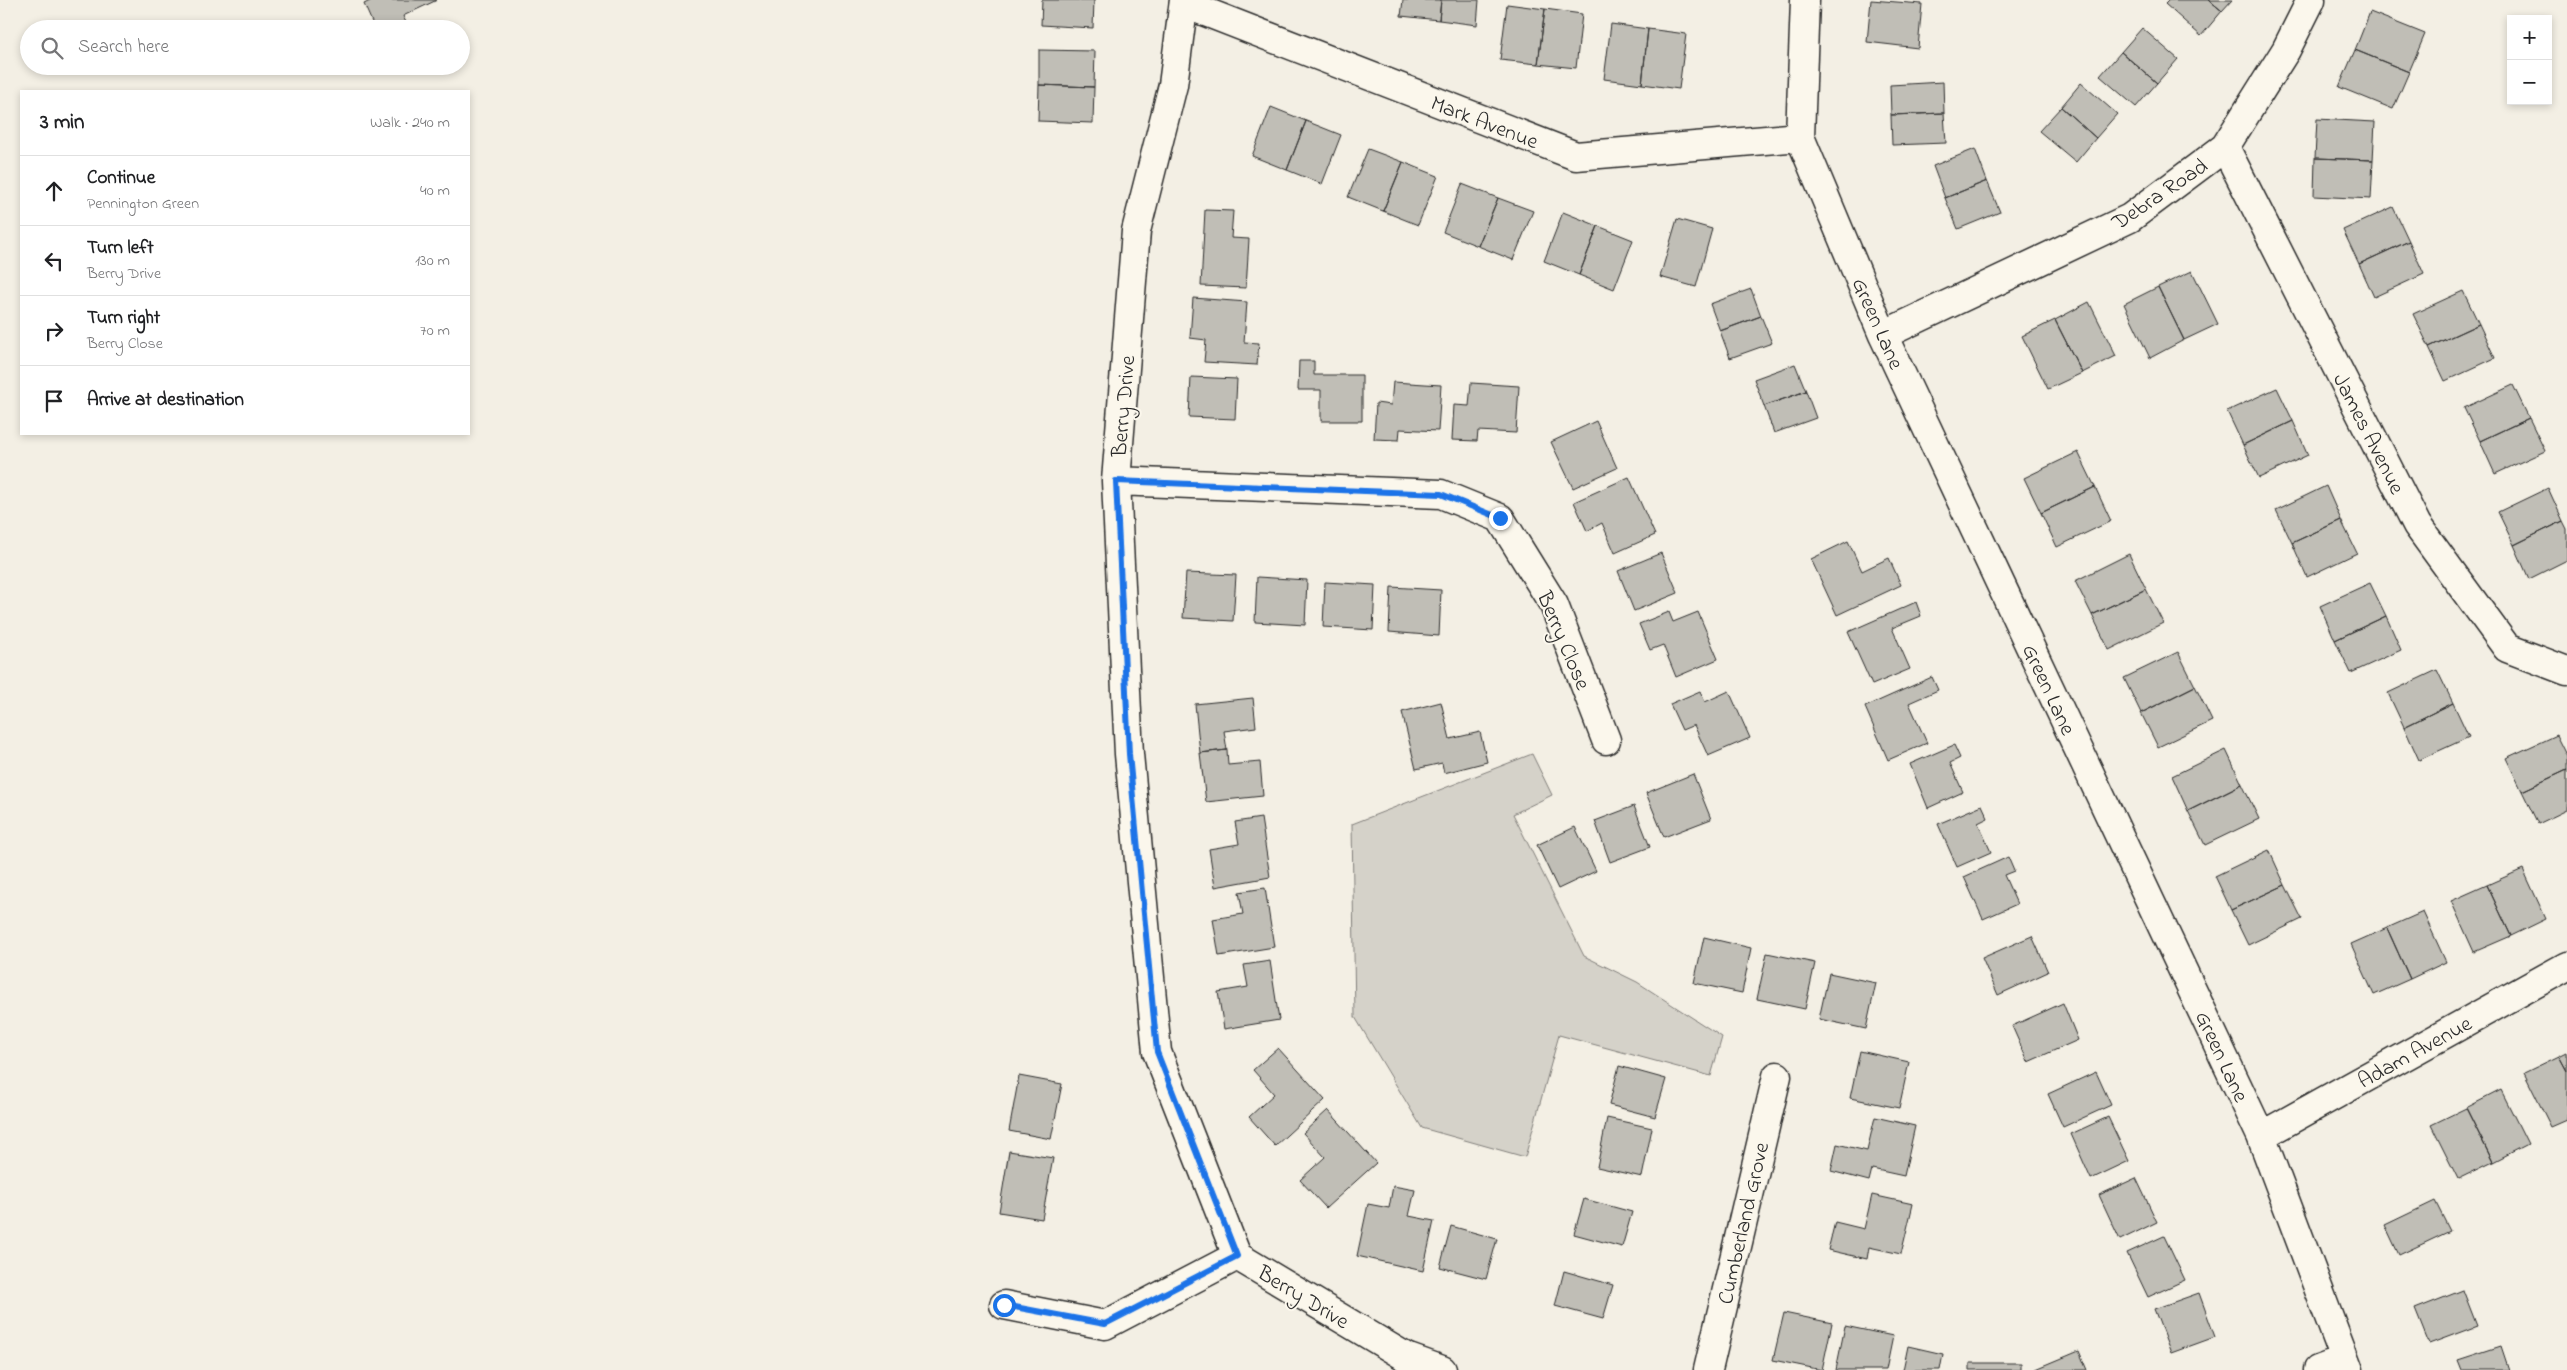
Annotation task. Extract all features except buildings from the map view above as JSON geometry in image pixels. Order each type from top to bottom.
[{"type":"street","name":"Green Lane","points":[[1805,0],[1800,136],[1883,335],[2261,1136],[2347,1365]]},
{"type":"street","name":"Debra Road","points":[[1883,335],[2130,218],[2225,147],[2286,50],[2311,0]]},
{"type":"street","name":"Mark Avenue","points":[[1184,2],[1576,156],[1800,136]]},
{"type":"street","name":"Berry Drive","points":[[1184,2],[1173,86],[1136,232],[1116,481],[1129,754],[1157,1052],[1237,1256],[1406,1357],[1442,1370]]},
{"type":"street","name":"James Avenue","points":[[2225,147],[2417,526],[2507,648],[2567,671]]},
{"type":"street","name":"Berry Close","points":[[1116,481],[1441,494],[1500,518],[1554,605],[1606,740]]},
{"type":"street","name":"Adam Avenue","points":[[2261,1136],[2567,966]]},
{"type":"street","name":"Cumberland Grove","points":[[1708,1370],[1776,1076]]},
{"type":"street","points":[[1004,1305],[1105,1324],[1237,1256]]},
{"type":"street","points":[[2318,1370],[2347,1365]]},
{"type":"shaded area","points":[[1532,754],[1552,795],[1513,814],[1584,956],[1637,982],[1722,1037],[1711,1076],[1559,1035],[1525,1157],[1422,1128],[1355,1017],[1352,824]]},
{"type":"route","points":[[1004,1305],[1105,1324],[1237,1256],[1157,1052],[1129,754],[1116,481],[1441,494],[1500,518]]}]
